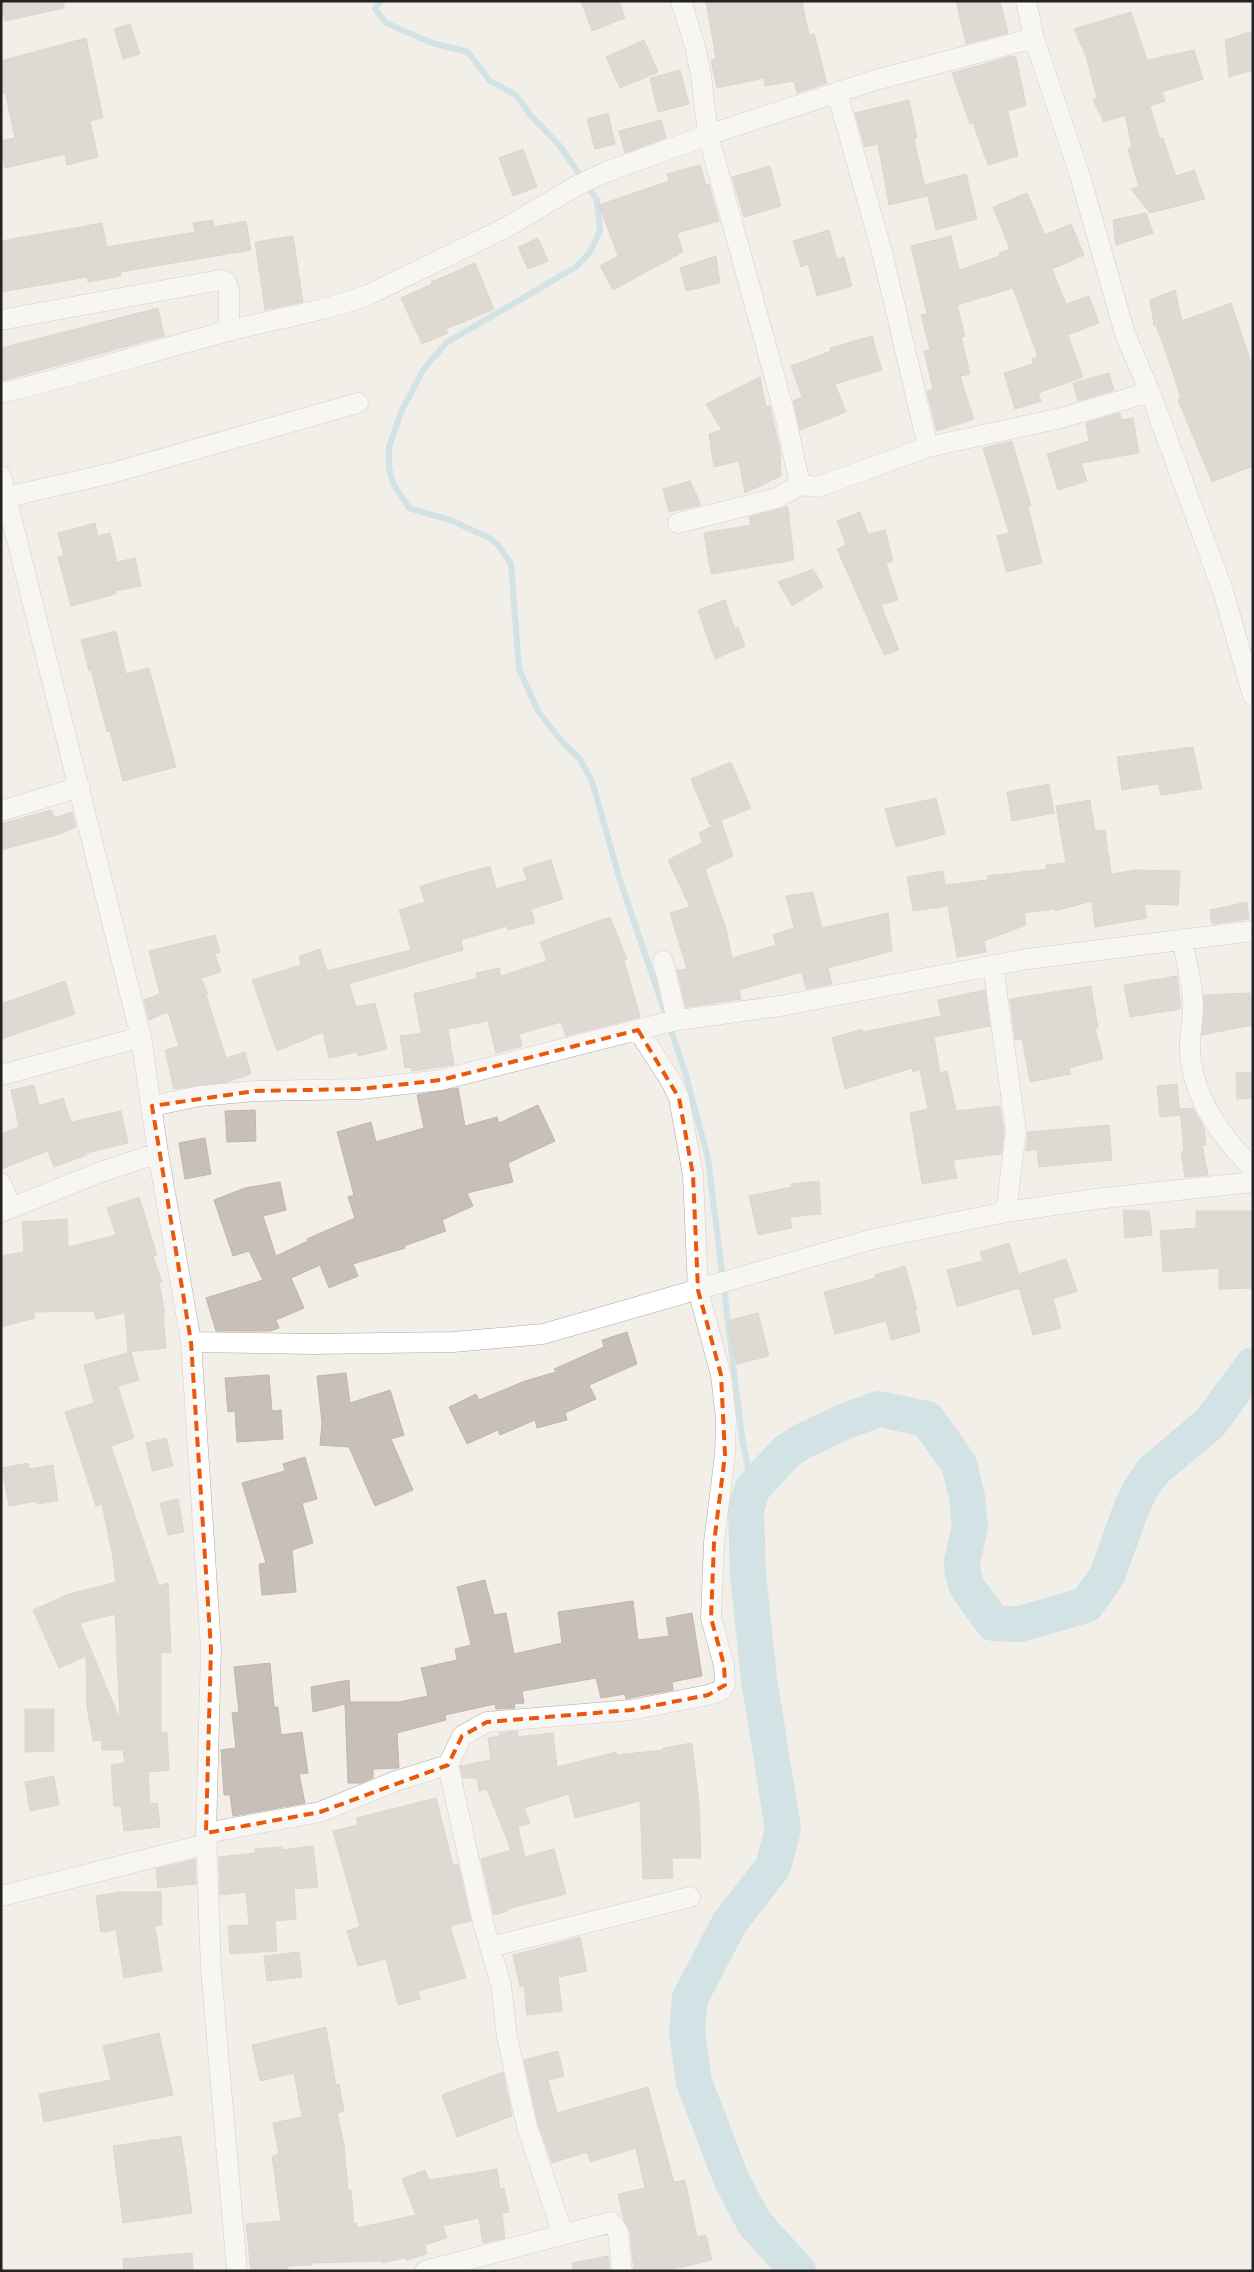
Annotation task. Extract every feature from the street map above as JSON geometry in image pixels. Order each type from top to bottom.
[{"type":"street","points":[[681,1],[695,46],[701,75],[708,135],[783,405],[800,485]]},
{"type":"street","points":[[1026,1],[1034,38],[1080,176],[1125,334],[1150,392],[1223,591],[1253,696]]},
{"type":"street","points":[[1,393],[229,331],[322,311],[368,295],[507,227],[576,186],[606,172],[708,135],[872,81],[1034,38]]},
{"type":"street","points":[[837,92],[882,256],[928,448]]},
{"type":"street","points":[[1,320],[220,280],[226,282],[229,290],[229,331]]},
{"type":"street","points":[[678,523],[777,498],[800,485],[818,487],[928,448],[1061,418],[1150,392]]},
{"type":"street","points":[[7,497],[112,472],[358,403]]},
{"type":"street","points":[[1,476],[141,1037],[158,1153],[192,1342],[211,1649],[206,1838],[216,2043],[237,2271]]},
{"type":"street","points":[[1,811],[80,787]]},
{"type":"street","points":[[152,1106],[200,1096],[255,1091],[361,1089],[441,1080],[645,1027],[675,1021],[780,1006],[993,965],[1182,939],[1253,932]]},
{"type":"street","points":[[1182,939],[1193,995],[1190,1042],[1192,1066],[1198,1090],[1220,1132],[1253,1168]]},
{"type":"street","points":[[663,961],[675,1021]]},
{"type":"street","points":[[993,965],[1016,1131],[1006,1212]]},
{"type":"street","points":[[564,2234],[527,2127],[508,2037],[501,1985],[490,1947],[448,1765],[462,1736],[487,1722],[631,1710],[708,1695],[720,1691],[725,1685],[724,1665],[711,1618],[714,1543],[725,1455],[726,1418],[721,1375],[707,1287],[693,1176],[681,1108],[671,1081],[645,1027]]},
{"type":"street","points":[[1,1075],[141,1037]]},
{"type":"street","points":[[1,1183],[6,1210],[98,1173],[158,1153]]},
{"type":"street","points":[[192,1342],[314,1344],[453,1342],[504,1339],[543,1334],[873,1239],[1006,1212],[1105,1198],[1253,1182]]},
{"type":"street","points":[[1,1896],[206,1838],[320,1812],[396,1781],[448,1765]]},
{"type":"street","points":[[490,1947],[690,1897]]},
{"type":"street","points":[[425,2271],[612,2222],[618,2232],[622,2271]]},
{"type":"highlighted area","points":[[638,1030],[679,1098],[693,1175],[698,1290],[721,1375],[725,1455],[714,1543],[711,1618],[724,1665],[725,1685],[708,1695],[631,1710],[487,1722],[462,1736],[448,1765],[320,1812],[206,1833],[211,1649],[191,1342],[152,1106],[255,1091],[361,1089],[441,1080]]},
{"type":"building","points":[[12,1],[64,1],[64,8],[5,21],[1,4]]},
{"type":"building","points":[[581,1],[619,1],[625,18],[592,31]]},
{"type":"building","points":[[706,1],[802,1],[809,35],[814,34],[827,83],[797,93],[794,81],[765,86],[764,78],[717,88],[711,60],[716,59]]},
{"type":"building","points":[[956,1],[1000,1],[1008,33],[966,44]]},
{"type":"building","points":[[1131,12],[1147,60],[1194,50],[1203,79],[1162,92],[1165,101],[1150,106],[1160,139],[1163,138],[1176,176],[1194,170],[1205,199],[1150,213],[1131,189],[1139,187],[1128,149],[1132,147],[1125,115],[1104,122],[1093,100],[1097,98],[1086,56],[1074,29]]},
{"type":"building","points":[[130,24],[140,54],[123,59],[114,29]]},
{"type":"building","points":[[1253,31],[1253,70],[1229,77],[1225,40]]},
{"type":"building","points":[[86,38],[103,118],[90,121],[98,157],[67,165],[65,154],[5,168],[1,141],[15,138],[5,92],[1,94],[1,61]]},
{"type":"building","points":[[644,40],[658,72],[620,88],[606,57]]},
{"type":"building","points":[[1013,56],[1016,57],[1026,105],[1008,111],[1018,156],[988,165],[973,123],[970,124],[952,73]]},
{"type":"building","points":[[680,70],[689,104],[658,112],[650,78]]},
{"type":"building","points":[[909,100],[917,138],[914,139],[927,196],[889,205],[878,144],[865,147],[855,113]]},
{"type":"building","points":[[608,113],[615,144],[595,149],[587,119]]},
{"type":"building","points":[[661,120],[666,138],[625,153],[619,131]]},
{"type":"building","points":[[523,149],[537,187],[513,196],[499,158]]},
{"type":"building","points":[[700,165],[706,185],[709,184],[719,221],[677,233],[683,252],[613,290],[600,266],[618,256],[599,205],[669,181],[667,174]]},
{"type":"building","points":[[770,166],[781,206],[744,217],[732,177]]},
{"type":"building","points":[[966,174],[977,219],[936,230],[925,185]]},
{"type":"building","points":[[1027,193],[1045,235],[1071,224],[1084,255],[1052,269],[1066,304],[1089,296],[1099,323],[1068,335],[1083,377],[1038,393],[1041,401],[1015,409],[1004,373],[1033,364],[1032,359],[1038,357],[1013,288],[957,305],[965,336],[961,337],[970,374],[960,376],[974,419],[937,431],[927,391],[933,389],[924,351],[930,350],[921,315],[927,314],[911,246],[951,236],[959,270],[1000,256],[999,253],[1010,249],[993,207]]},
{"type":"building","points":[[1146,213],[1153,233],[1116,245],[1113,220]]},
{"type":"building","points":[[213,220],[214,227],[246,221],[251,250],[120,272],[121,276],[88,282],[87,277],[1,292],[1,241],[102,223],[107,247],[195,232],[193,223]]},
{"type":"building","points":[[829,230],[837,259],[844,257],[852,286],[817,296],[808,264],[801,267],[793,241]]},
{"type":"building","points":[[293,236],[303,302],[265,310],[255,242]]},
{"type":"building","points":[[538,238],[548,261],[528,269],[518,247]]},
{"type":"building","points":[[716,256],[720,283],[686,291],[680,268]]},
{"type":"building","points":[[475,263],[494,309],[446,329],[448,333],[422,344],[401,298],[432,284],[431,282]]},
{"type":"building","points":[[1175,290],[1182,321],[1231,303],[1253,368],[1253,466],[1212,482],[1178,400],[1181,399],[1171,367],[1156,325],[1154,326],[1150,300]]},
{"type":"building","points":[[158,308],[164,336],[1,381],[1,348]]},
{"type":"building","points":[[872,336],[882,370],[835,384],[846,412],[800,430],[793,401],[802,397],[791,366],[831,351],[830,348]]},
{"type":"building","points":[[1109,373],[1114,390],[1078,401],[1073,383]]},
{"type":"building","points":[[760,377],[766,407],[770,406],[780,450],[781,476],[745,493],[739,461],[714,467],[709,434],[722,430],[706,404]]},
{"type":"building","points":[[1120,413],[1121,420],[1133,418],[1139,453],[1081,463],[1087,481],[1058,490],[1047,454],[1089,441],[1086,423]]},
{"type":"building","points":[[1012,441],[1031,506],[1028,507],[1042,563],[1006,572],[997,536],[1009,533],[983,448]]},
{"type":"building","points":[[690,481],[701,505],[669,512],[663,489]]},
{"type":"building","points":[[788,507],[794,560],[711,574],[704,533],[751,525],[749,517]]},
{"type":"building","points":[[860,512],[868,534],[885,530],[893,561],[886,563],[898,600],[881,605],[899,650],[884,655],[837,549],[846,545],[837,521]]},
{"type":"building","points":[[95,523],[98,536],[110,533],[117,562],[135,558],[141,586],[115,591],[116,594],[71,606],[58,557],[64,556],[58,533]]},
{"type":"building","points":[[813,569],[823,587],[792,606],[778,582]]},
{"type":"building","points":[[725,600],[735,629],[738,627],[745,646],[715,659],[698,610]]},
{"type":"building","points":[[116,631],[126,674],[149,668],[176,767],[123,781],[110,731],[107,732],[81,640]]},
{"type":"building","points":[[1193,747],[1202,789],[1161,795],[1158,784],[1122,790],[1117,757]]},
{"type":"building","points":[[731,762],[751,808],[710,825],[691,779]]},
{"type":"building","points":[[1049,784],[1054,813],[1012,821],[1007,792]]},
{"type":"building","points":[[936,798],[945,834],[896,847],[885,809]]},
{"type":"building","points":[[1090,800],[1095,831],[1105,830],[1111,874],[1136,870],[1180,871],[1178,905],[1144,904],[1147,918],[1095,927],[1092,901],[1055,911],[1055,909],[1024,913],[1026,925],[984,941],[986,952],[957,957],[948,906],[913,911],[907,877],[943,871],[945,885],[988,880],[987,876],[1047,869],[1046,865],[1066,863],[1056,806]]},
{"type":"building","points":[[51,810],[55,818],[72,812],[76,827],[57,835],[1,850],[1,824]]},
{"type":"building","points":[[721,821],[733,856],[705,869],[726,929],[732,958],[776,945],[773,935],[794,928],[786,896],[813,892],[822,928],[888,913],[892,951],[828,968],[832,984],[806,989],[802,972],[739,990],[741,999],[686,1007],[677,970],[687,969],[670,913],[690,907],[668,860],[702,843],[699,833]]},
{"type":"building","points":[[551,860],[563,899],[531,909],[535,923],[508,930],[507,926],[461,940],[463,950],[349,984],[356,1007],[375,1003],[387,1049],[358,1056],[357,1052],[329,1058],[323,1032],[277,1051],[252,980],[301,965],[299,956],[320,949],[327,971],[411,950],[399,910],[425,902],[420,886],[490,866],[496,889],[527,880],[523,868]]},
{"type":"building","points":[[1247,902],[1249,919],[1212,924],[1210,910]]},
{"type":"building","points":[[610,917],[627,959],[624,960],[640,1017],[566,1036],[561,1022],[519,1034],[522,1046],[496,1053],[488,1021],[448,1029],[454,1065],[412,1071],[411,1067],[405,1068],[400,1036],[421,1033],[414,994],[478,978],[476,973],[499,968],[501,976],[547,961],[540,942]]},
{"type":"building","points":[[215,935],[220,952],[215,954],[221,972],[201,978],[208,994],[206,995],[226,1058],[245,1052],[251,1074],[227,1082],[174,1089],[165,1050],[179,1046],[168,1012],[149,1020],[144,1000],[160,994],[149,951]]},
{"type":"building","points":[[1177,976],[1181,1009],[1130,1017],[1124,985]]},
{"type":"building","points":[[65,981],[75,1014],[1,1039],[1,1004]]},
{"type":"building","points":[[1091,986],[1098,1028],[1095,1028],[1103,1059],[1069,1068],[1071,1074],[1030,1082],[1022,1039],[1015,1040],[1010,999]]},
{"type":"building","points":[[985,990],[990,1026],[934,1037],[940,1073],[947,1071],[956,1111],[1000,1106],[1004,1131],[1001,1154],[953,1160],[957,1178],[922,1184],[910,1113],[928,1109],[920,1070],[913,1072],[912,1068],[845,1089],[832,1038],[862,1029],[863,1032],[941,1016],[938,1000]]},
{"type":"building","points":[[1250,993],[1252,1025],[1202,1035],[1204,995]]},
{"type":"building","points":[[1253,1072],[1253,1098],[1237,1099],[1236,1073]]},
{"type":"building","points":[[1177,1084],[1180,1115],[1160,1117],[1157,1086]]},
{"type":"building","points":[[34,1085],[39,1106],[63,1098],[71,1122],[121,1111],[128,1143],[86,1153],[87,1155],[54,1167],[48,1151],[1,1169],[1,1134],[19,1127],[11,1090]]},
{"type":"building","points":[[458,1088],[465,1126],[497,1117],[499,1123],[538,1105],[555,1141],[508,1163],[513,1182],[467,1193],[473,1206],[442,1220],[446,1231],[404,1246],[405,1248],[353,1264],[358,1276],[329,1288],[320,1265],[291,1278],[304,1308],[276,1320],[279,1328],[270,1331],[216,1331],[206,1298],[263,1280],[249,1251],[233,1256],[214,1200],[245,1188],[280,1182],[286,1210],[263,1216],[276,1256],[308,1241],[307,1239],[355,1218],[348,1197],[354,1195],[337,1132],[371,1122],[376,1142],[424,1128],[417,1095]]},
{"type":"building","points":[[1193,1108],[1204,1128],[1206,1145],[1202,1145],[1208,1175],[1185,1177],[1181,1152],[1184,1151],[1180,1109]]},
{"type":"building","points":[[255,1110],[256,1141],[227,1142],[225,1111]]},
{"type":"building","points":[[1109,1125],[1112,1160],[1039,1167],[1037,1149],[1026,1151],[1028,1132]]},
{"type":"building","points":[[205,1138],[211,1174],[185,1179],[179,1143]]},
{"type":"building","points":[[819,1181],[821,1214],[790,1217],[792,1228],[758,1235],[749,1196],[792,1187],[791,1184]]},
{"type":"building","points":[[139,1197],[157,1255],[153,1256],[162,1282],[159,1283],[165,1313],[163,1313],[166,1348],[128,1352],[125,1313],[96,1319],[94,1311],[33,1312],[35,1318],[1,1327],[1,1256],[24,1252],[22,1222],[67,1219],[68,1247],[116,1235],[107,1208]]},
{"type":"building","points":[[1123,1210],[1149,1211],[1152,1235],[1125,1238]]},
{"type":"building","points":[[1196,1211],[1253,1211],[1253,1288],[1219,1289],[1219,1268],[1163,1272],[1160,1231],[1196,1228]]},
{"type":"building","points":[[1009,1243],[1019,1274],[1066,1259],[1077,1291],[1053,1299],[1061,1328],[1033,1335],[1019,1288],[957,1307],[947,1270],[983,1261],[980,1252]]},
{"type":"building","points":[[905,1266],[917,1309],[915,1309],[920,1332],[891,1340],[886,1321],[835,1334],[824,1292],[876,1278],[875,1275]]},
{"type":"building","points":[[758,1313],[769,1356],[737,1364],[727,1321]]},
{"type":"building","points":[[627,1332],[637,1364],[589,1385],[596,1399],[565,1413],[567,1420],[537,1428],[535,1420],[500,1435],[498,1430],[467,1444],[449,1407],[476,1394],[479,1400],[525,1381],[556,1372],[554,1369],[604,1347],[602,1340]]},
{"type":"building","points":[[131,1352],[139,1380],[118,1386],[134,1438],[111,1446],[159,1586],[168,1583],[171,1652],[161,1653],[161,1733],[167,1732],[169,1770],[148,1772],[150,1804],[157,1803],[160,1827],[124,1831],[121,1806],[114,1806],[111,1765],[125,1763],[123,1750],[102,1750],[101,1740],[93,1741],[87,1707],[86,1656],[59,1668],[33,1610],[69,1594],[116,1582],[102,1504],[96,1506],[65,1412],[94,1403],[84,1365]],"holes":[[[115,1614],[120,1720],[80,1623]]]},
{"type":"building","points":[[346,1373],[350,1403],[390,1390],[404,1435],[391,1439],[413,1490],[375,1506],[349,1447],[320,1445],[322,1423],[317,1376]]},
{"type":"building","points":[[269,1375],[272,1411],[281,1410],[283,1439],[237,1442],[235,1411],[228,1412],[225,1378]]},
{"type":"building","points":[[166,1438],[173,1466],[152,1471],[146,1443]]},
{"type":"building","points":[[305,1457],[317,1499],[302,1503],[313,1543],[292,1550],[296,1592],[262,1595],[259,1564],[266,1563],[242,1483],[285,1471],[283,1464]]},
{"type":"building","points":[[28,1463],[29,1469],[53,1465],[58,1501],[37,1504],[37,1501],[9,1506],[2,1468]]},
{"type":"building","points":[[178,1499],[184,1532],[168,1535],[160,1503]]},
{"type":"building","points":[[485,1580],[494,1615],[506,1613],[514,1654],[562,1643],[558,1612],[633,1601],[638,1640],[669,1636],[666,1618],[692,1613],[702,1676],[672,1682],[673,1690],[626,1699],[625,1694],[601,1698],[596,1678],[522,1691],[524,1703],[514,1704],[515,1708],[496,1709],[495,1704],[445,1715],[446,1720],[397,1733],[399,1768],[373,1769],[373,1778],[361,1783],[348,1783],[345,1704],[313,1712],[311,1687],[349,1680],[350,1702],[399,1702],[428,1696],[421,1668],[457,1660],[455,1649],[471,1645],[457,1587]]},
{"type":"building","points":[[270,1663],[274,1707],[278,1707],[281,1735],[302,1732],[308,1773],[299,1774],[305,1803],[233,1816],[230,1795],[224,1795],[221,1750],[236,1748],[232,1713],[239,1712],[234,1667]]},
{"type":"building","points":[[25,1709],[54,1709],[54,1751],[25,1752]]},
{"type":"building","points":[[518,1731],[518,1737],[553,1733],[557,1767],[616,1752],[617,1755],[663,1750],[663,1748],[692,1743],[699,1804],[701,1858],[672,1858],[673,1878],[643,1879],[640,1801],[575,1818],[569,1794],[524,1808],[530,1823],[518,1827],[525,1857],[554,1849],[566,1894],[507,1909],[508,1911],[494,1915],[481,1859],[511,1850],[487,1789],[479,1791],[477,1778],[463,1778],[460,1766],[491,1760],[488,1738],[500,1736],[499,1733]]},
{"type":"building","points":[[54,1776],[59,1805],[30,1811],[25,1782]]},
{"type":"building","points":[[436,1798],[453,1865],[458,1864],[471,1921],[450,1926],[466,1978],[418,1991],[420,1999],[398,2005],[386,1959],[358,1966],[347,1931],[360,1927],[333,1831],[358,1825],[356,1818]]},
{"type":"building","points":[[313,1846],[318,1887],[294,1889],[296,1919],[275,1921],[277,1951],[230,1954],[228,1926],[249,1925],[246,1892],[220,1895],[219,1857],[255,1853],[255,1849],[282,1847],[282,1850]]},
{"type":"building","points":[[195,1860],[196,1884],[158,1888],[156,1869]]},
{"type":"building","points":[[119,1892],[161,1892],[162,1925],[155,1926],[162,1971],[124,1978],[116,1930],[101,1932],[96,1896]]},
{"type":"building","points":[[580,1937],[587,1971],[558,1977],[562,2011],[527,2015],[524,1986],[520,1987],[513,1955]]},
{"type":"building","points":[[299,1952],[302,1977],[267,1981],[264,1956]]},
{"type":"building","points":[[326,2027],[336,2085],[339,2084],[344,2111],[337,2113],[344,2145],[348,2190],[351,2190],[354,2224],[357,2223],[357,2228],[416,2215],[402,2179],[425,2170],[429,2180],[497,2169],[500,2189],[504,2188],[509,2212],[502,2213],[505,2238],[483,2243],[479,2218],[443,2226],[447,2238],[425,2245],[427,2254],[406,2260],[405,2258],[382,2263],[382,2261],[312,2263],[312,2265],[288,2266],[288,2271],[251,2271],[246,2224],[281,2221],[272,2156],[279,2154],[273,2123],[302,2117],[294,2073],[260,2081],[252,2045]]},
{"type":"building","points":[[159,2033],[173,2095],[44,2122],[39,2094],[111,2080],[103,2046]]},
{"type":"building","points":[[558,2051],[564,2076],[548,2080],[557,2113],[648,2087],[674,2182],[685,2180],[697,2237],[706,2235],[712,2260],[665,2271],[634,2271],[630,2231],[624,2220],[618,2194],[645,2188],[636,2148],[590,2162],[587,2152],[552,2163],[538,2124],[524,2060]]},
{"type":"building","points":[[503,2072],[512,2116],[457,2137],[442,2095]]},
{"type":"building","points":[[181,2136],[192,2213],[123,2223],[113,2146]]},
{"type":"building","points":[[192,2253],[193,2271],[124,2271],[123,2259]]},
{"type":"building","points":[[608,2256],[610,2271],[573,2271],[572,2263]]},
{"type":"waterway","points":[[381,1],[375,9],[386,23],[432,43],[468,52],[490,81],[516,95],[531,116],[560,146],[597,200],[600,231],[590,252],[576,267],[446,343],[423,370],[401,412],[389,447],[389,468],[393,483],[409,508],[453,521],[489,538],[498,545],[511,564],[519,669],[538,711],[563,743],[580,759],[592,781],[619,877],[685,1072],[708,1158],[742,1437],[752,1489]]},
{"type":"waterway","points":[[798,2271],[755,2224],[732,2181],[694,2082],[687,2032],[690,1998],[730,1922],[773,1867],[783,1829],[759,1679],[748,1575],[746,1510],[752,1489],[786,1452],[801,1442],[843,1422],[879,1409],[927,1419],[959,1464],[967,1497],[970,1526],[962,1562],[967,1587],[993,1623],[1020,1624],[1086,1605],[1107,1576],[1131,1509],[1140,1490],[1154,1470],[1210,1423],[1253,1365]]}]
